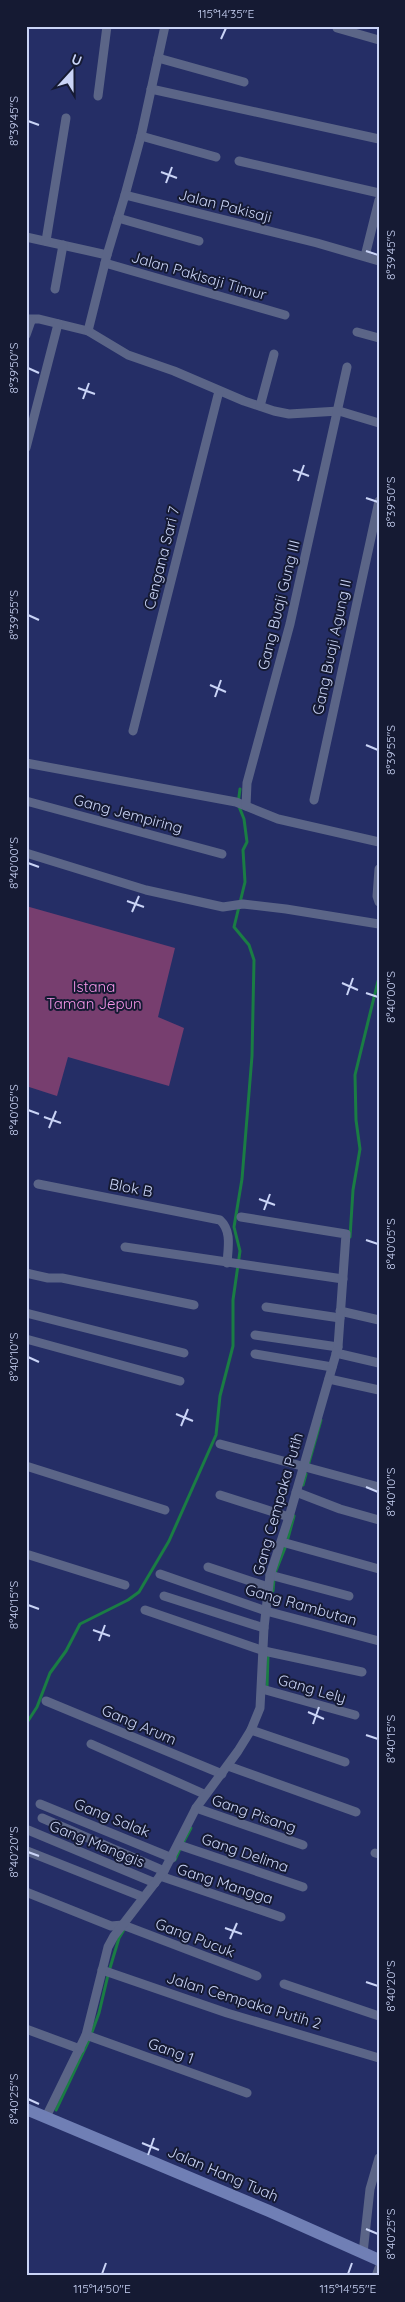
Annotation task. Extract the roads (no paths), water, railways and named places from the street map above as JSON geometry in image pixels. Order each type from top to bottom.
[{"type":"main road","name":"Jalan Hang Tuah","points":[[26,2109],[260,2207],[379,2260]]},
{"type":"street","points":[[98,96],[107,26]]},
{"type":"street","points":[[88,332],[106,259],[141,136],[164,26]]},
{"type":"street","points":[[337,28],[379,40]]},
{"type":"street","points":[[158,58],[244,82]]},
{"type":"street","points":[[151,89],[379,139]]},
{"type":"street","points":[[46,241],[66,118]]},
{"type":"street","points":[[141,136],[216,157]]},
{"type":"street","points":[[239,161],[379,193]]},
{"type":"street","name":"Jalan Pakisaji","points":[[125,195],[379,261]]},
{"type":"street","points":[[365,256],[379,200]]},
{"type":"street","points":[[118,218],[199,242]]},
{"type":"street","name":"Jalan Pakisaji Timur","points":[[26,237],[63,245],[285,315]]},
{"type":"street","points":[[55,289],[63,245]]},
{"type":"street","points":[[26,335],[28,320],[39,319],[88,332],[128,355],[174,371],[219,391],[260,406],[289,414],[339,411],[379,423]]},
{"type":"street","points":[[26,448],[58,324]]},
{"type":"street","points":[[357,332],[379,338]]},
{"type":"street","points":[[260,406],[274,354]]},
{"type":"street","name":"Gang Buaji Gung III","points":[[241,805],[290,624],[339,411],[347,368]]},
{"type":"street","name":"Cengana Sari 7","points":[[134,731],[219,391]]},
{"type":"street","name":"Gang Buaji Agung II","points":[[314,800],[379,501]]},
{"type":"street","points":[[26,764],[241,805],[278,819],[379,842]]},
{"type":"street","name":"Gang Jempiring","points":[[26,801],[222,854]]},
{"type":"street","points":[[26,853],[146,890],[223,907],[239,904],[379,924]]},
{"type":"street","points":[[379,869],[377,896],[379,902]]},
{"type":"street","name":"Blok B","points":[[38,1184],[220,1220],[226,1226],[230,1264]]},
{"type":"street","name":"Gang Cempaka Putih","points":[[46,2117],[86,2035],[108,1947],[160,1877],[179,1845],[204,1794],[228,1766],[251,1730],[260,1708],[264,1628],[270,1575],[290,1518],[337,1350],[346,1234],[241,1217]]},
{"type":"street","points":[[125,1247],[230,1264],[343,1279]]},
{"type":"street","points":[[26,1273],[48,1278],[62,1278],[194,1305]]},
{"type":"street","points":[[266,1306],[379,1320]]},
{"type":"street","points":[[26,1313],[184,1353]]},
{"type":"street","points":[[255,1335],[337,1350],[379,1363]]},
{"type":"street","points":[[26,1340],[180,1381]]},
{"type":"street","points":[[255,1354],[332,1367]]},
{"type":"street","points":[[329,1379],[379,1390]]},
{"type":"street","points":[[220,1444],[379,1487]]},
{"type":"street","points":[[26,1466],[165,1510]]},
{"type":"street","points":[[296,1492],[340,1509],[379,1520]]},
{"type":"street","points":[[220,1495],[290,1518]]},
{"type":"street","points":[[282,1542],[379,1569]]},
{"type":"street","points":[[26,1554],[125,1585]]},
{"type":"street","points":[[208,1567],[268,1587]]},
{"type":"street","name":"Gang Rambutan","points":[[160,1574],[266,1611],[379,1642]]},
{"type":"street","points":[[270,1575],[348,1596]]},
{"type":"street","points":[[164,1596],[264,1628]]},
{"type":"street","points":[[145,1610],[264,1652],[362,1672]]},
{"type":"street","name":"Gang Lely","points":[[262,1689],[355,1716]]},
{"type":"street","name":"Gang Arum","points":[[46,1700],[222,1774]]},
{"type":"street","points":[[251,1730],[345,1762]]},
{"type":"street","points":[[91,1744],[204,1794]]},
{"type":"street","points":[[228,1766],[356,1812]]},
{"type":"street","name":"Gang Salak","points":[[40,1804],[172,1858]]},
{"type":"street","name":"Gang Pisang","points":[[196,1808],[303,1845]]},
{"type":"street","points":[[42,1818],[160,1877]]},
{"type":"street","name":"Gang Manggis","points":[[28,1830],[160,1877]]},
{"type":"street","name":"Gang Delima","points":[[179,1845],[303,1887]]},
{"type":"street","points":[[27,1851],[144,1897]]},
{"type":"street","name":"Gang Mangga","points":[[160,1877],[281,1917]]},
{"type":"street","name":"Gang Pucuk","points":[[26,1892],[111,1926],[123,1925],[257,1976]]},
{"type":"street","name":"Jalan Cempaka Putih 2","points":[[102,1970],[227,2013],[379,2058]]},
{"type":"street","points":[[284,1984],[379,2016]]},
{"type":"street","points":[[26,2029],[80,2049]]},
{"type":"street","name":"Gang 1","points":[[86,2035],[247,2093]]},
{"type":"street","points":[[362,2253],[370,2189],[379,2158]]},
{"type":"street","points":[[376,2276],[379,2268]]},
{"type":"waterway","points":[[26,1724],[37,1707],[50,1673],[66,1651],[80,1624],[128,1600],[139,1592],[169,1541],[216,1435],[220,1396],[233,1346],[233,1300],[240,1251],[234,1227],[242,1179],[252,1056],[254,960],[249,945],[234,927],[245,882],[243,850],[247,842],[244,819],[238,804],[240,789]]},
{"type":"waterway","points":[[350,1237],[353,1190],[360,1149],[356,1120],[355,1075],[378,981]]},
{"type":"waterway","points":[[308,1466],[321,1420]]},
{"type":"waterway","points":[[303,1485],[306,1474]]},
{"type":"waterway","points":[[288,1538],[294,1516]]},
{"type":"waterway","points":[[275,1573],[285,1548]]},
{"type":"waterway","points":[[273,1591],[274,1579]]},
{"type":"waterway","points":[[267,1687],[268,1656]]},
{"type":"waterway","points":[[183,1843],[191,1828]]},
{"type":"waterway","points":[[175,1860],[180,1849]]},
{"type":"waterway","points":[[110,1968],[119,1938],[125,1928]]},
{"type":"waterway","points":[[92,2032],[99,2013],[108,1975]]},
{"type":"waterway","points":[[56,2110],[89,2040]]},
{"type":"park label","name":"Istana Taman Jepun","points":[[94,996]]}]
